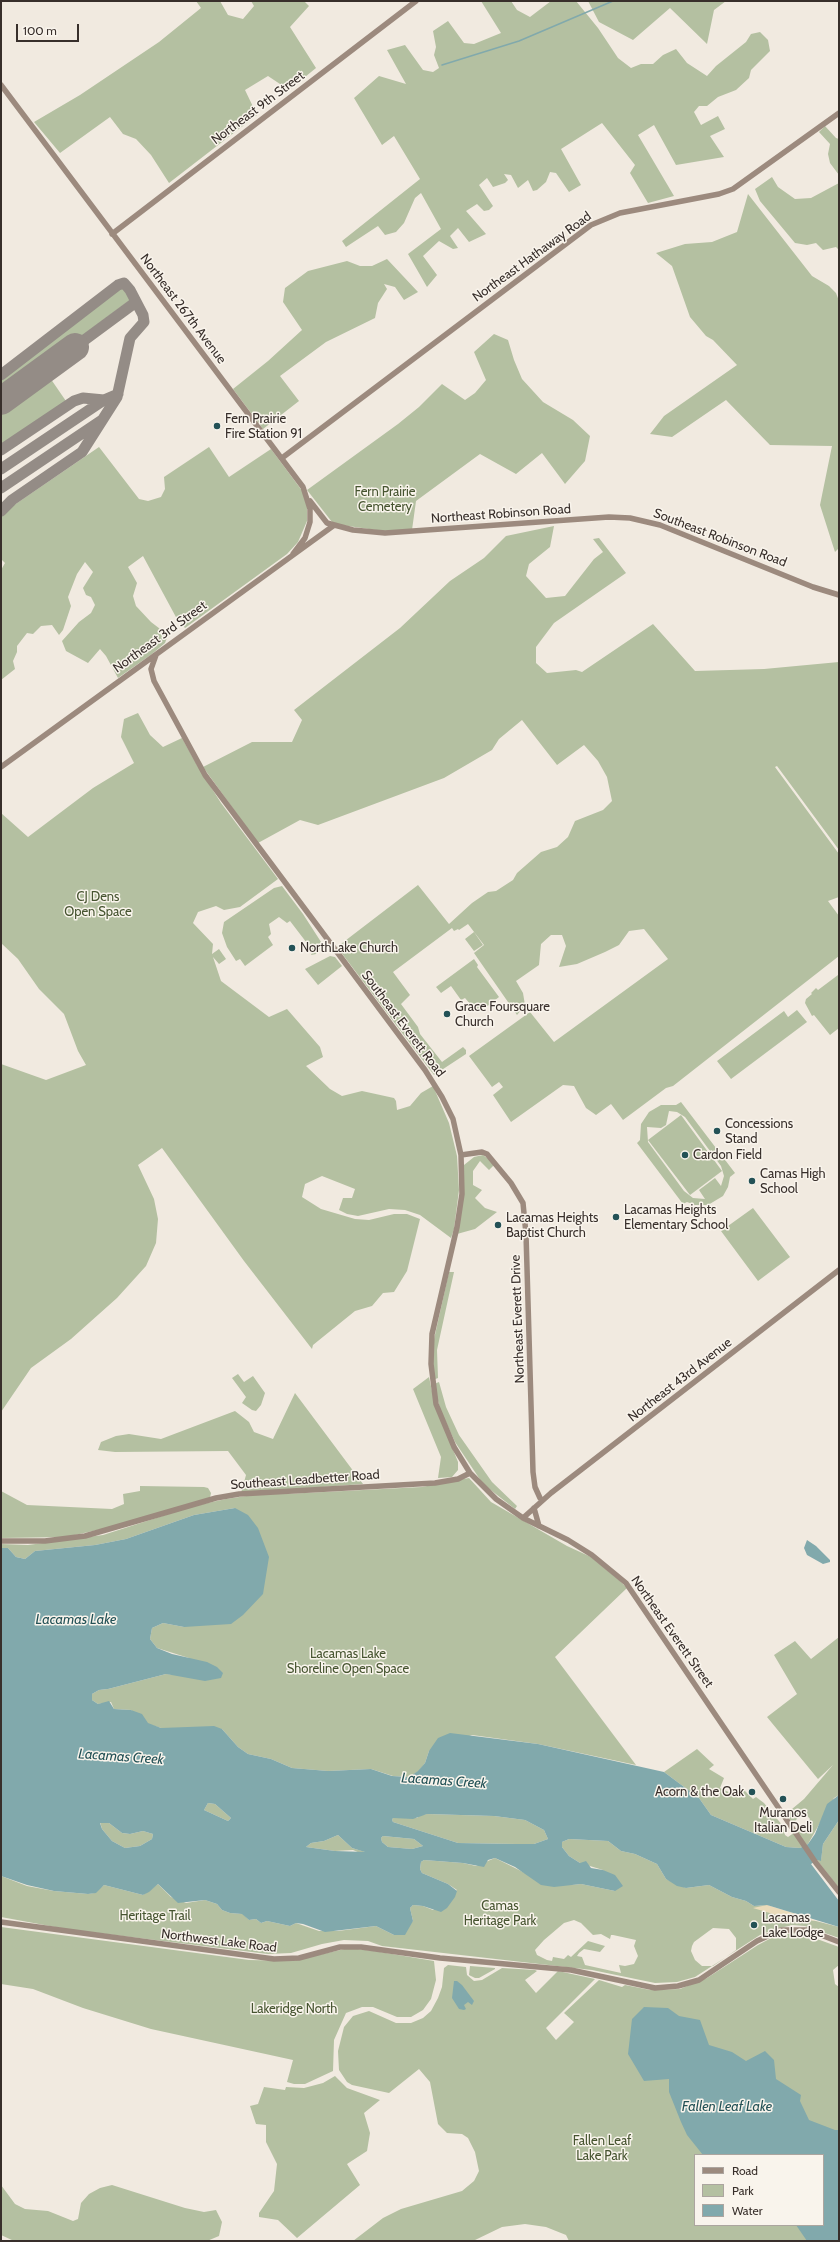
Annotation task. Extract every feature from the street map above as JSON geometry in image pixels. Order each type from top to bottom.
[{"type":"street","name":"Northeast 9th Street","points":[[112,234],[416,1]]},
{"type":"street","name":"Northeast 267th Avenue","points":[[1,86],[303,487],[308,498],[311,512],[309,526],[302,542],[292,554]]},
{"type":"street","name":"Northeast Hathaway Road","points":[[282,458],[591,225],[620,213],[719,194],[733,189],[839,113]]},
{"type":"street","points":[[308,498],[323,520],[333,526]]},
{"type":"street","name":"Northeast Robinson Road","points":[[333,526],[385,533],[589,518]]},
{"type":"street","name":"Southeast Robinson Road","points":[[589,518],[630,518],[660,525],[813,587],[839,595]]},
{"type":"street","name":"Northeast 3rd Street","points":[[1,766],[156,656],[292,554],[333,526]]},
{"type":"street","name":"Southeast Everett Road","points":[[156,656],[151,669],[154,681],[197,762],[213,787],[433,1081],[453,1119],[461,1155],[462,1194],[453,1242]]},
{"type":"street","name":"Northeast Everett Drive","points":[[461,1155],[482,1152],[492,1158],[516,1190],[524,1210],[533,1472],[535,1487],[540,1498]]},
{"type":"street","name":"Northeast Everett Street","points":[[453,1242],[432,1334],[431,1373],[435,1396],[443,1424],[454,1447],[470,1473],[496,1499],[524,1518],[568,1540],[602,1561],[630,1588],[816,1863],[839,1892]]},
{"type":"street","name":"Northeast 43rd Avenue","points":[[524,1518],[551,1493],[839,1270]]},
{"type":"street","name":"Southeast Leadbetter Road","points":[[1,1541],[45,1541],[85,1536],[233,1494],[435,1483],[458,1479],[470,1473]]},
{"type":"street","name":"Northeast 43rd Avenue","points":[[524,1518],[525,1512],[540,1498],[551,1493]]},
{"type":"street","points":[[534,1508],[534,1515],[539,1526]]},
{"type":"street","name":"Northwest Lake Road","points":[[1,1922],[248,1957],[287,1959],[340,1948],[361,1947],[440,1958],[571,1970],[655,1988],[678,1986],[699,1980],[757,1941],[781,1930],[808,1930],[839,1942]]},
{"type":"green space","points":[[196,1],[220,1],[228,15],[243,19],[254,6],[251,1],[304,1],[309,6],[290,27],[316,68],[289,90],[268,76],[245,90],[257,115],[169,183],[151,155],[136,139],[123,134],[110,117],[60,153],[34,122],[80,95],[159,42],[201,8]]},
{"type":"green space","points":[[481,1],[511,1],[517,10],[530,17],[551,1],[576,1],[598,28],[618,58],[631,68],[641,64],[653,64],[663,55],[676,49],[687,63],[707,76],[716,66],[746,42],[751,34],[760,32],[768,40],[770,51],[751,70],[749,78],[736,90],[718,97],[707,106],[699,106],[694,112],[701,125],[718,116],[725,129],[710,136],[724,157],[676,165],[654,125],[638,135],[674,196],[648,203],[630,173],[635,165],[602,123],[561,149],[581,185],[569,192],[556,173],[550,172],[546,182],[537,190],[533,191],[528,180],[518,188],[511,175],[504,174],[508,180],[505,183],[493,187],[487,178],[479,185],[493,206],[489,210],[484,211],[477,204],[466,211],[486,234],[469,242],[458,228],[450,236],[458,248],[453,249],[439,241],[423,256],[437,275],[427,287],[408,254],[441,229],[421,193],[415,198],[404,223],[396,232],[385,235],[378,226],[346,247],[342,241],[420,179],[394,136],[382,145],[354,98],[379,76],[406,84],[387,50],[405,45],[423,70],[433,72],[439,68],[434,55],[436,47],[433,31],[448,21],[464,43],[474,44],[501,33]]},
{"type":"green space","points":[[588,1],[726,1],[714,10],[707,44],[670,8],[633,40],[599,22]]},
{"type":"green space","points":[[825,126],[836,138],[839,139],[839,175],[830,163],[828,154],[830,144],[819,132]]},
{"type":"green space","points":[[772,177],[778,187],[795,199],[811,198],[839,183],[839,250],[836,247],[823,250],[816,243],[807,245],[795,243],[760,201],[755,189]]},
{"type":"green space","points":[[748,194],[812,276],[829,286],[836,293],[839,301],[839,548],[835,552],[820,505],[832,446],[770,445],[726,400],[672,437],[650,434],[664,416],[737,365],[713,340],[706,336],[690,317],[672,266],[656,253],[685,244],[712,242],[737,232]]},
{"type":"green space","points":[[387,259],[418,292],[404,300],[395,287],[384,284],[387,289],[378,303],[375,318],[326,342],[280,376],[299,401],[263,429],[233,389],[268,361],[302,330],[283,302],[285,288],[308,271],[347,261],[360,266],[372,266]]},
{"type":"green space","points":[[121,287],[126,290],[130,300],[1,396],[1,377]]},
{"type":"green space","name":"Fern Prairie Cemetery","points":[[494,334],[508,340],[522,379],[543,402],[573,420],[590,436],[585,461],[565,484],[542,453],[516,474],[480,454],[416,501],[412,530],[383,531],[341,525],[332,522],[307,490],[398,424],[419,407],[442,384],[465,400],[475,393],[486,380],[474,352]]},
{"type":"green space","points":[[46,372],[68,404],[1,449],[1,405]]},
{"type":"green space","points":[[99,447],[139,499],[148,501],[161,497],[165,489],[164,477],[209,447],[229,477],[271,449],[303,492],[307,504],[307,521],[298,542],[287,554],[185,628],[177,619],[143,556],[128,567],[137,583],[133,596],[136,606],[151,622],[168,635],[165,643],[118,678],[106,656],[100,649],[88,663],[66,651],[62,641],[79,622],[91,613],[95,605],[91,597],[86,595],[83,588],[93,572],[85,562],[77,574],[68,597],[71,606],[63,630],[59,635],[52,625],[41,626],[33,634],[27,633],[17,646],[17,652],[13,661],[15,669],[1,680],[1,570],[5,563],[1,559],[1,514]]},
{"type":"green space","points":[[554,526],[550,547],[529,564],[526,576],[546,598],[565,596],[594,559],[603,552],[593,539],[599,538],[626,573],[554,623],[536,647],[536,663],[547,673],[576,670],[582,672],[653,624],[695,671],[764,669],[839,662],[839,850],[777,766],[775,767],[839,854],[839,897],[828,901],[839,916],[839,956],[673,1086],[666,1088],[623,1120],[611,1104],[596,1115],[586,1108],[574,1086],[563,1085],[511,1122],[493,1095],[503,1087],[499,1082],[492,1087],[469,1056],[530,1012],[554,1042],[668,959],[644,929],[629,931],[619,945],[605,952],[577,964],[559,967],[566,946],[562,935],[551,935],[541,944],[539,965],[516,981],[523,993],[525,1005],[517,1015],[474,953],[484,945],[468,924],[459,930],[454,931],[452,928],[393,972],[410,995],[401,1004],[418,1027],[420,1034],[442,1062],[463,1047],[466,1050],[466,1054],[434,1075],[337,947],[418,885],[449,924],[472,903],[488,892],[496,891],[513,880],[517,873],[541,852],[557,847],[568,837],[575,821],[603,810],[612,801],[607,777],[598,761],[584,745],[557,765],[522,720],[499,739],[492,750],[444,778],[318,825],[300,820],[258,843],[203,767],[252,742],[292,742],[302,720],[294,710],[400,628],[450,581],[484,558],[506,536]]},
{"type":"green space","name":"CJ Dens Open Space","points":[[138,713],[150,735],[163,747],[182,738],[221,803],[278,879],[240,907],[224,910],[216,906],[198,912],[193,923],[213,944],[212,954],[219,949],[226,959],[219,964],[213,957],[221,981],[269,1017],[287,1009],[320,1047],[323,1057],[306,1066],[330,1089],[342,1096],[362,1091],[394,1098],[396,1101],[397,1110],[410,1106],[421,1093],[433,1086],[449,1123],[457,1156],[459,1190],[454,1229],[451,1238],[420,1215],[405,1210],[389,1209],[358,1216],[347,1214],[339,1210],[343,1198],[352,1198],[355,1189],[322,1176],[305,1184],[302,1197],[321,1209],[355,1219],[369,1220],[394,1214],[407,1214],[420,1219],[407,1271],[394,1292],[383,1293],[372,1306],[355,1311],[313,1345],[312,1349],[244,1261],[162,1148],[138,1165],[154,1199],[158,1219],[156,1243],[146,1266],[117,1298],[71,1339],[31,1368],[1,1412],[1,1064],[46,1080],[86,1065],[78,1051],[64,1014],[39,989],[18,959],[1,943],[1,813],[28,837],[93,788],[134,763],[121,737],[124,719]]},
{"type":"green space","points":[[282,886],[303,914],[323,945],[316,954],[311,955],[313,951],[290,921],[287,923],[279,917],[269,924],[271,934],[268,937],[273,945],[245,966],[240,959],[236,961],[227,947],[222,933],[224,922],[274,888]]},
{"type":"green space","points":[[474,932],[483,945],[474,951],[465,939]]},
{"type":"green space","points":[[330,956],[335,957],[342,966],[318,985],[305,969]]},
{"type":"green space","points":[[474,959],[478,965],[477,967],[499,997],[480,1012],[478,1009],[476,1011],[465,998],[461,1000],[451,986],[441,993],[436,987]]},
{"type":"green space","points":[[838,975],[839,1028],[830,1035],[814,1015],[812,1016],[805,1003],[806,999],[816,988],[818,990]]},
{"type":"green space","points":[[797,1010],[807,1022],[731,1079],[717,1061],[784,1011],[788,1017]]},
{"type":"green space","points":[[681,1102],[735,1173],[730,1177],[728,1187],[723,1196],[708,1205],[695,1205],[687,1202],[683,1204],[637,1143],[640,1140],[641,1124],[649,1112],[661,1105],[676,1105]],"holes":[[[669,1111],[677,1112],[685,1117],[721,1166],[724,1176],[721,1186],[715,1178],[699,1190],[705,1199],[693,1198],[684,1191],[648,1142],[647,1127],[661,1128],[666,1125]]]},
{"type":"green space","name":"Cardon Field","points":[[681,1115],[722,1171],[690,1195],[648,1140]]},
{"type":"green space","points":[[483,1155],[495,1164],[489,1170],[480,1161],[473,1171],[473,1185],[482,1190],[475,1198],[485,1208],[497,1212],[475,1229],[457,1234],[464,1165],[474,1157]]},
{"type":"green space","points":[[753,1208],[790,1257],[758,1281],[721,1231]]},
{"type":"green space","points":[[449,1272],[454,1272],[437,1350],[438,1378],[433,1380],[432,1348]]},
{"type":"green space","points":[[238,1374],[244,1382],[253,1376],[265,1393],[261,1405],[256,1411],[242,1403],[246,1397],[232,1378]]},
{"type":"green space","points":[[429,1377],[435,1405],[458,1462],[458,1470],[452,1477],[438,1478],[441,1457],[413,1389]]},
{"type":"green space","points":[[439,1382],[446,1407],[459,1435],[492,1482],[517,1506],[515,1509],[483,1484],[455,1442],[440,1409],[434,1384]]},
{"type":"green space","points":[[295,1393],[363,1484],[241,1493],[246,1475],[228,1451],[115,1452],[98,1450],[101,1442],[116,1436],[129,1434],[161,1439],[235,1411],[249,1422],[254,1432],[273,1439]]},
{"type":"green space","name":"Lacamas Lake Shoreline Open Space","points":[[469,1478],[491,1502],[567,1546],[591,1557],[627,1588],[555,1657],[636,1765],[538,1744],[472,1735],[429,1751],[425,1763],[419,1771],[409,1777],[393,1776],[371,1769],[328,1771],[292,1768],[271,1759],[248,1754],[238,1747],[222,1729],[161,1728],[148,1724],[131,1710],[114,1709],[111,1702],[98,1704],[92,1700],[92,1694],[99,1690],[166,1674],[178,1675],[189,1658],[157,1648],[150,1639],[152,1628],[163,1623],[184,1627],[235,1508],[194,1515],[126,1539],[95,1545],[35,1551],[25,1559],[16,1557],[8,1548],[1,1548],[1,1544],[28,1545],[103,1535],[194,1506],[226,1499],[273,1492],[285,1494],[422,1487]]},
{"type":"green space","points":[[140,1486],[204,1487],[208,1488],[211,1493],[210,1498],[124,1524],[66,1537],[1,1538],[1,1491],[27,1505],[112,1509],[124,1504],[123,1494],[140,1491]]},
{"type":"green space","points":[[839,1637],[839,1795],[834,1798],[808,1844],[800,1848],[786,1847],[711,1815],[699,1798],[664,1772],[697,1749],[714,1765],[709,1769],[724,1778],[720,1788],[735,1795],[740,1786],[753,1799],[756,1797],[764,1803],[783,1826],[785,1835],[788,1837],[808,1823],[810,1819],[803,1811],[793,1824],[786,1814],[804,1799],[833,1765],[818,1779],[767,1717],[797,1694],[774,1655],[795,1641],[811,1659]]},
{"type":"green space","points":[[208,1803],[215,1804],[231,1818],[228,1821],[204,1810]]},
{"type":"green space","points":[[420,1815],[494,1816],[525,1820],[544,1830],[548,1839],[534,1844],[458,1843],[393,1822],[392,1820],[393,1818],[417,1818]]},
{"type":"green space","points":[[839,1820],[839,1888],[817,1860],[821,1860],[823,1844]]},
{"type":"green space","points":[[100,1822],[109,1823],[122,1833],[130,1834],[143,1831],[153,1834],[152,1839],[140,1846],[125,1848],[112,1841],[102,1829]]},
{"type":"green space","points":[[338,1835],[352,1848],[366,1852],[360,1853],[353,1850],[335,1851],[306,1847],[311,1843],[324,1841]]},
{"type":"green space","points":[[383,1836],[414,1839],[423,1846],[412,1849],[388,1847],[382,1842],[381,1838]]},
{"type":"green space","name":"Camas Heritage Park","points":[[569,1839],[608,1841],[621,1851],[635,1854],[657,1864],[666,1879],[686,1888],[709,1885],[754,1906],[767,1905],[795,1918],[816,1921],[839,1927],[839,1938],[805,1926],[793,1925],[775,1929],[760,1935],[726,1957],[736,1950],[736,1938],[729,1929],[713,1928],[694,1942],[691,1951],[695,1960],[702,1966],[712,1966],[695,1977],[677,1982],[655,1983],[592,1970],[382,1946],[368,1941],[344,1940],[322,1944],[291,1953],[268,1954],[66,1929],[1,1917],[1,1876],[27,1886],[54,1891],[88,1894],[94,1893],[104,1885],[143,1895],[158,1884],[171,1897],[186,1903],[205,1900],[217,1904],[222,1910],[230,1913],[243,1914],[249,1920],[256,1919],[261,1923],[267,1921],[290,1926],[296,1923],[319,1931],[338,1931],[376,1926],[394,1935],[413,1921],[410,1908],[413,1905],[423,1906],[433,1910],[457,1890],[448,1884],[422,1873],[420,1869],[421,1862],[424,1860],[463,1863],[476,1866],[495,1858],[527,1874],[571,1885],[581,1884],[615,1891],[603,1870],[580,1863],[569,1856],[562,1847],[562,1842]],"holes":[[[574,1920],[581,1923],[593,1935],[601,1934],[610,1939],[611,1935],[613,1935],[636,1940],[634,1946],[638,1956],[634,1964],[625,1966],[619,1965],[621,1973],[585,1965],[582,1957],[577,1956],[579,1953],[584,1949],[600,1952],[605,1946],[588,1941],[571,1957],[568,1955],[564,1959],[553,1957],[552,1961],[537,1955],[535,1950],[544,1940],[564,1923]]]},
{"type":"green space","name":"Lakeridge North","points":[[1,1927],[249,1960],[292,1961],[349,1948],[374,1951],[434,1961],[436,1980],[431,1999],[423,2010],[411,2017],[397,2017],[373,2007],[362,2007],[346,2013],[334,2040],[333,2071],[305,2084],[294,2084],[287,2082],[293,2060],[151,2029],[83,2008],[33,1989],[1,1984]]},
{"type":"green space","name":"Fallen Leaf Lake Park","points":[[792,1933],[817,1939],[839,1947],[839,1965],[833,1970],[835,1984],[839,1987],[839,2241],[569,2241],[566,2235],[546,2227],[525,2224],[502,2227],[473,2241],[353,2241],[383,2218],[401,2209],[462,2191],[474,2181],[479,2171],[475,2152],[468,2138],[462,2134],[447,2133],[438,2124],[430,2082],[419,2069],[389,2093],[352,2085],[347,2082],[339,2070],[338,2051],[344,2027],[353,2016],[369,2011],[396,2023],[411,2023],[423,2018],[431,2011],[438,1998],[442,1987],[444,1968],[448,1965],[466,1967],[467,1975],[474,1981],[482,1980],[502,1968],[535,1970],[537,1971],[525,1980],[536,1993],[558,1971],[595,1979],[546,2028],[556,2040],[574,2022],[564,2013],[599,1980],[622,1987],[625,1985],[650,1990],[680,1989],[707,1978],[758,1945],[775,1936]]},
{"type":"green space","points":[[470,1966],[495,1969],[479,1978],[475,1978],[469,1975]]},
{"type":"green space","points":[[335,2076],[347,2088],[380,2100],[364,2113],[370,2133],[367,2151],[347,2164],[360,2185],[297,2238],[278,2220],[259,2217],[259,2213],[274,2191],[277,2164],[266,2142],[266,2125],[256,2124],[250,2106],[258,2104],[264,2087],[285,2090],[286,2087],[304,2088],[323,2083]]},
{"type":"green space","points":[[1,2185],[15,2204],[25,2209],[48,2211],[73,2221],[78,2219],[81,2203],[89,2194],[100,2188],[112,2185],[185,2208],[204,2212],[216,2210],[222,2222],[219,2236],[207,2241],[14,2241],[1,2235]]},
{"type":"sand","points":[[767,1905],[816,1921],[773,1914],[753,1908]]},
{"type":"water","name":"Lacamas Lake","points":[[235,1508],[248,1515],[258,1528],[269,1557],[263,1594],[243,1615],[231,1624],[184,1627],[163,1623],[152,1628],[150,1639],[157,1648],[172,1654],[207,1662],[217,1667],[223,1673],[221,1678],[205,1681],[166,1674],[99,1690],[92,1694],[92,1700],[98,1704],[109,1701],[114,1709],[131,1710],[142,1714],[148,1723],[161,1728],[214,1726],[222,1729],[238,1747],[248,1754],[271,1759],[292,1768],[328,1771],[371,1769],[392,1776],[409,1777],[418,1771],[425,1763],[429,1751],[438,1738],[450,1733],[538,1744],[664,1772],[699,1798],[711,1815],[786,1847],[800,1848],[808,1844],[815,1834],[827,1804],[839,1795],[839,1820],[823,1844],[821,1861],[818,1860],[811,1864],[839,1901],[839,1927],[767,1905],[754,1906],[709,1885],[686,1888],[677,1886],[666,1879],[657,1864],[635,1854],[621,1851],[608,1841],[569,1839],[562,1842],[562,1847],[569,1856],[580,1863],[586,1861],[591,1868],[603,1870],[615,1875],[623,1886],[615,1891],[581,1884],[554,1887],[541,1885],[515,1867],[495,1858],[488,1860],[484,1867],[463,1863],[424,1860],[421,1862],[420,1869],[422,1873],[448,1884],[457,1891],[455,1897],[447,1908],[441,1912],[423,1906],[413,1905],[410,1908],[413,1921],[405,1935],[394,1935],[376,1926],[325,1932],[296,1923],[290,1926],[267,1921],[261,1923],[256,1919],[249,1920],[242,1914],[230,1913],[222,1910],[217,1904],[205,1900],[178,1903],[158,1884],[143,1895],[104,1885],[96,1893],[88,1894],[54,1891],[27,1885],[1,1876],[1,1548],[8,1548],[16,1557],[25,1559],[35,1551],[95,1545],[126,1539],[194,1515]],"holes":[[[208,1803],[215,1804],[231,1818],[228,1821],[204,1810]],[[427,1814],[494,1816],[525,1820],[544,1830],[548,1839],[534,1844],[458,1843],[393,1822],[392,1820],[393,1818],[413,1819]],[[100,1823],[109,1823],[122,1833],[130,1834],[143,1831],[153,1834],[152,1839],[140,1846],[125,1848],[112,1841],[102,1829]],[[338,1835],[352,1848],[365,1852],[335,1851],[306,1847],[311,1843],[324,1841]],[[383,1836],[414,1839],[423,1846],[412,1849],[388,1847],[382,1842],[381,1838]]]},
{"type":"water","points":[[807,1540],[816,1546],[830,1560],[830,1562],[823,1564],[807,1555],[804,1548]]},
{"type":"water","points":[[454,1981],[457,1981],[462,1985],[474,2001],[472,2005],[468,2002],[464,2005],[466,2009],[464,2010],[459,2009],[452,1998]]},
{"type":"water","name":"Fallen Leaf Lake","points":[[644,2007],[668,2008],[679,2016],[700,2020],[709,2045],[732,2052],[746,2061],[765,2051],[774,2060],[776,2079],[801,2095],[800,2101],[809,2120],[835,2130],[839,2130],[839,2241],[807,2241],[797,2226],[824,2226],[824,2154],[702,2154],[687,2135],[681,2122],[669,2092],[669,2079],[644,2081],[628,2054],[632,2019]]},
{"type":"waterway","points":[[442,65],[519,41],[613,1]]},
{"type":"taxiway","points":[[1,375],[118,285],[124,283],[130,290],[143,315],[144,322],[130,338],[117,397],[82,452],[12,500],[1,511]]},
{"type":"taxiway","points":[[75,347],[136,302]]},
{"type":"taxiway","points":[[1,469],[104,400],[118,394]]},
{"type":"taxiway","points":[[1,450],[74,401],[83,398],[104,400]]},
{"type":"taxiway","points":[[1,488],[102,420]]},
{"type":"runway","points":[[1,401],[75,347]]},
{"type":"place","name":"Fern Prairie Fire Station 91","points":[[217,426]]},
{"type":"place","name":"NorthLake Church","points":[[292,948]]},
{"type":"place","name":"Grace Foursquare Church","points":[[447,1014]]},
{"type":"place","name":"Concessions Stand","points":[[717,1131]]},
{"type":"place","name":"Cardon Field","points":[[685,1155]]},
{"type":"place","name":"Camas High School","points":[[752,1181]]},
{"type":"place","name":"Lacamas Heights Elementary School","points":[[616,1217]]},
{"type":"place","name":"Lacamas Heights Baptist Church","points":[[498,1225]]},
{"type":"place","name":"Acorn & the Oak","points":[[752,1792]]},
{"type":"place","name":"Muranos Italian Deli","points":[[783,1799]]},
{"type":"place","name":"Lacamas Lake Lodge","points":[[754,1925]]},
{"type":"water label","name":"Lacamas Creek","points":[[121,1757]]},
{"type":"water label","name":"Lacamas Creek","points":[[444,1781]]},
{"type":"park label","name":"Heritage Trail","points":[[155,1916]]}]
